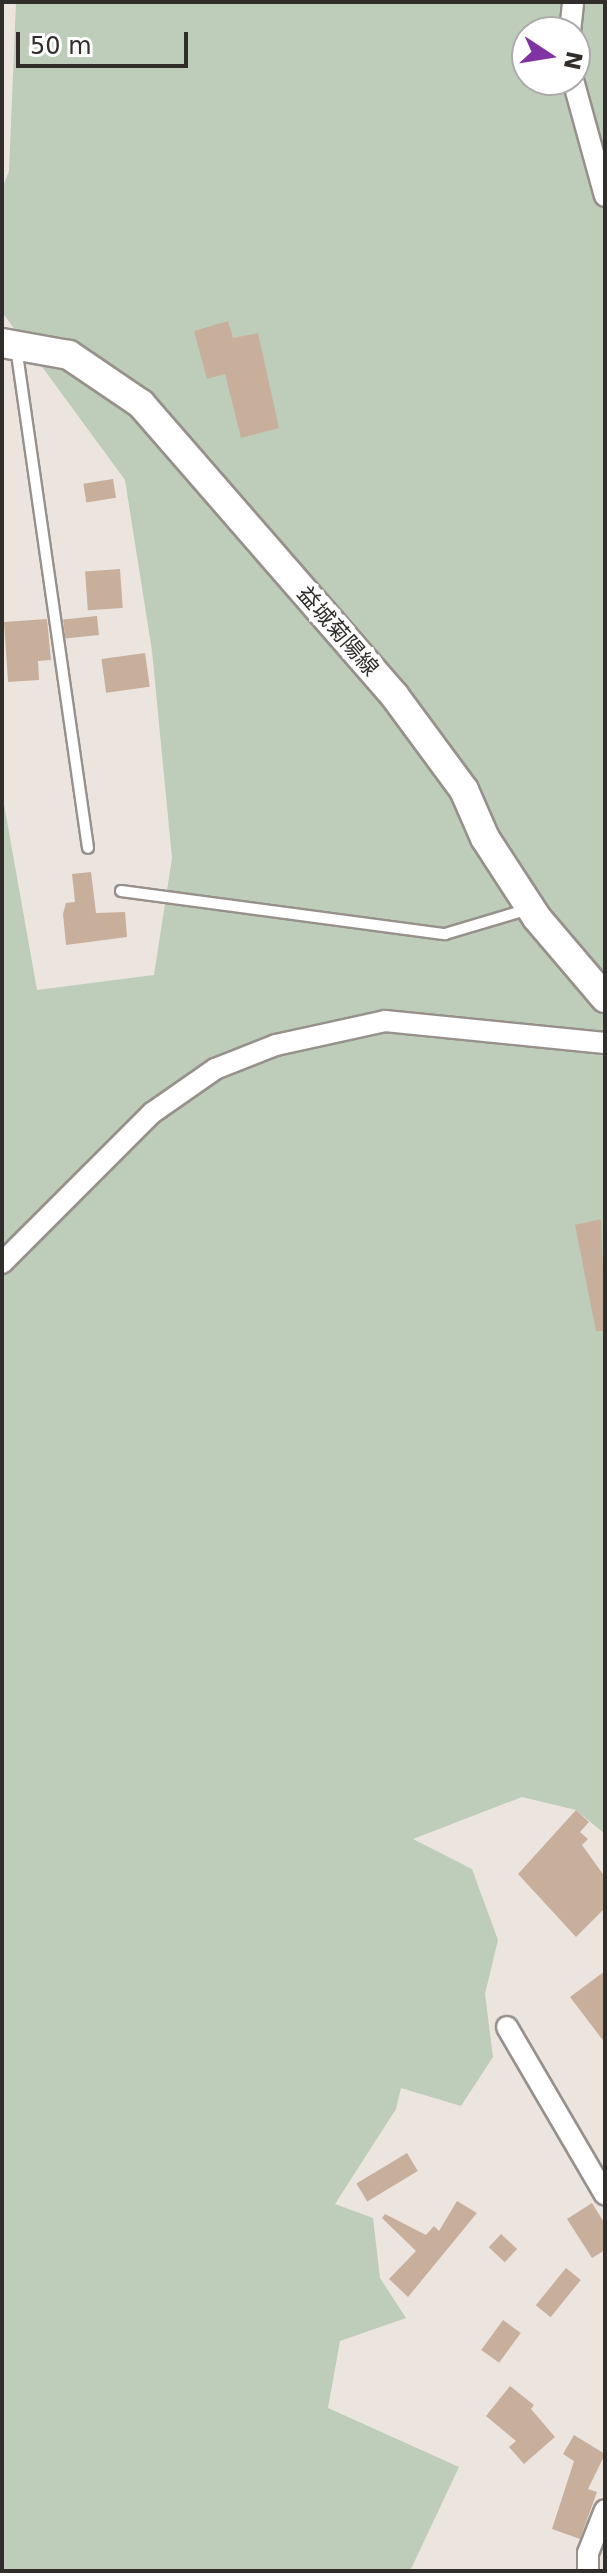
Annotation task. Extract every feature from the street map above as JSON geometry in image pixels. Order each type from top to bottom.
[{"type":"main road","name":"益城菊陽線","points":[[9,344],[69,355],[141,404],[403,706],[464,790],[485,838],[531,908],[605,998]]},
{"type":"street","points":[[577,96],[605,196]]},
{"type":"street","points":[[2,1263],[152,1113],[215,1069],[276,1045],[335,1027],[385,1021],[605,1043]]},
{"type":"street","points":[[507,2027],[605,2195]]},
{"type":"street","points":[[588,2571],[588,2553],[605,2510]]},
{"type":"lane","points":[[9,344],[88,848]]},
{"type":"lane","points":[[121,891],[445,934],[489,926],[531,908]]},
{"type":"green space","points":[[16,2],[605,2],[605,1834],[576,1810],[522,1797],[413,1839],[472,1869],[498,1940],[485,1994],[493,2057],[461,2106],[401,2088],[396,2109],[335,2204],[373,2218],[380,2278],[406,2318],[340,2341],[328,2408],[459,2467],[410,2571],[2,2571],[2,793],[37,990],[154,975],[172,858],[152,651],[125,480],[2,312],[2,189],[9,171]]},
{"type":"building","points":[[228,321],[233,338],[258,333],[279,428],[241,438],[225,374],[207,379],[194,331]]},
{"type":"building","points":[[113,479],[116,498],[86,502],[83,484]]},
{"type":"building","points":[[120,569],[123,608],[88,610],[85,571]]},
{"type":"building","points":[[97,616],[99,635],[65,638],[63,620]]},
{"type":"building","points":[[47,619],[51,660],[38,661],[39,680],[8,682],[4,622]]},
{"type":"building","points":[[145,653],[150,687],[106,693],[101,659]]},
{"type":"building","points":[[91,872],[96,913],[125,912],[127,937],[66,945],[63,914],[66,903],[75,902],[72,874]]},
{"type":"building","points":[[601,1219],[605,1331],[596,1331],[575,1225]]},
{"type":"building","points":[[576,1810],[589,1822],[580,1832],[588,1839],[582,1845],[605,1877],[605,1908],[576,1937],[518,1874]]},
{"type":"building","points":[[605,1971],[605,2043],[570,1997]]},
{"type":"building","points":[[407,2153],[418,2171],[367,2201],[356,2183]]},
{"type":"building","points":[[457,2201],[477,2213],[408,2297],[389,2279],[416,2251],[382,2218],[385,2214],[426,2235],[434,2226],[439,2231]]},
{"type":"building","points":[[592,2203],[605,2224],[605,2250],[592,2258],[567,2219]]},
{"type":"building","points":[[501,2234],[517,2249],[505,2262],[489,2247]]},
{"type":"building","points":[[566,2268],[581,2280],[551,2317],[536,2305]]},
{"type":"building","points":[[503,2320],[521,2333],[499,2363],[481,2350]]},
{"type":"building","points":[[510,2386],[534,2405],[531,2409],[555,2437],[524,2464],[509,2447],[516,2441],[486,2416]]},
{"type":"building","points":[[574,2435],[605,2454],[588,2489],[597,2492],[580,2539],[552,2529],[574,2461],[563,2454]]}]
